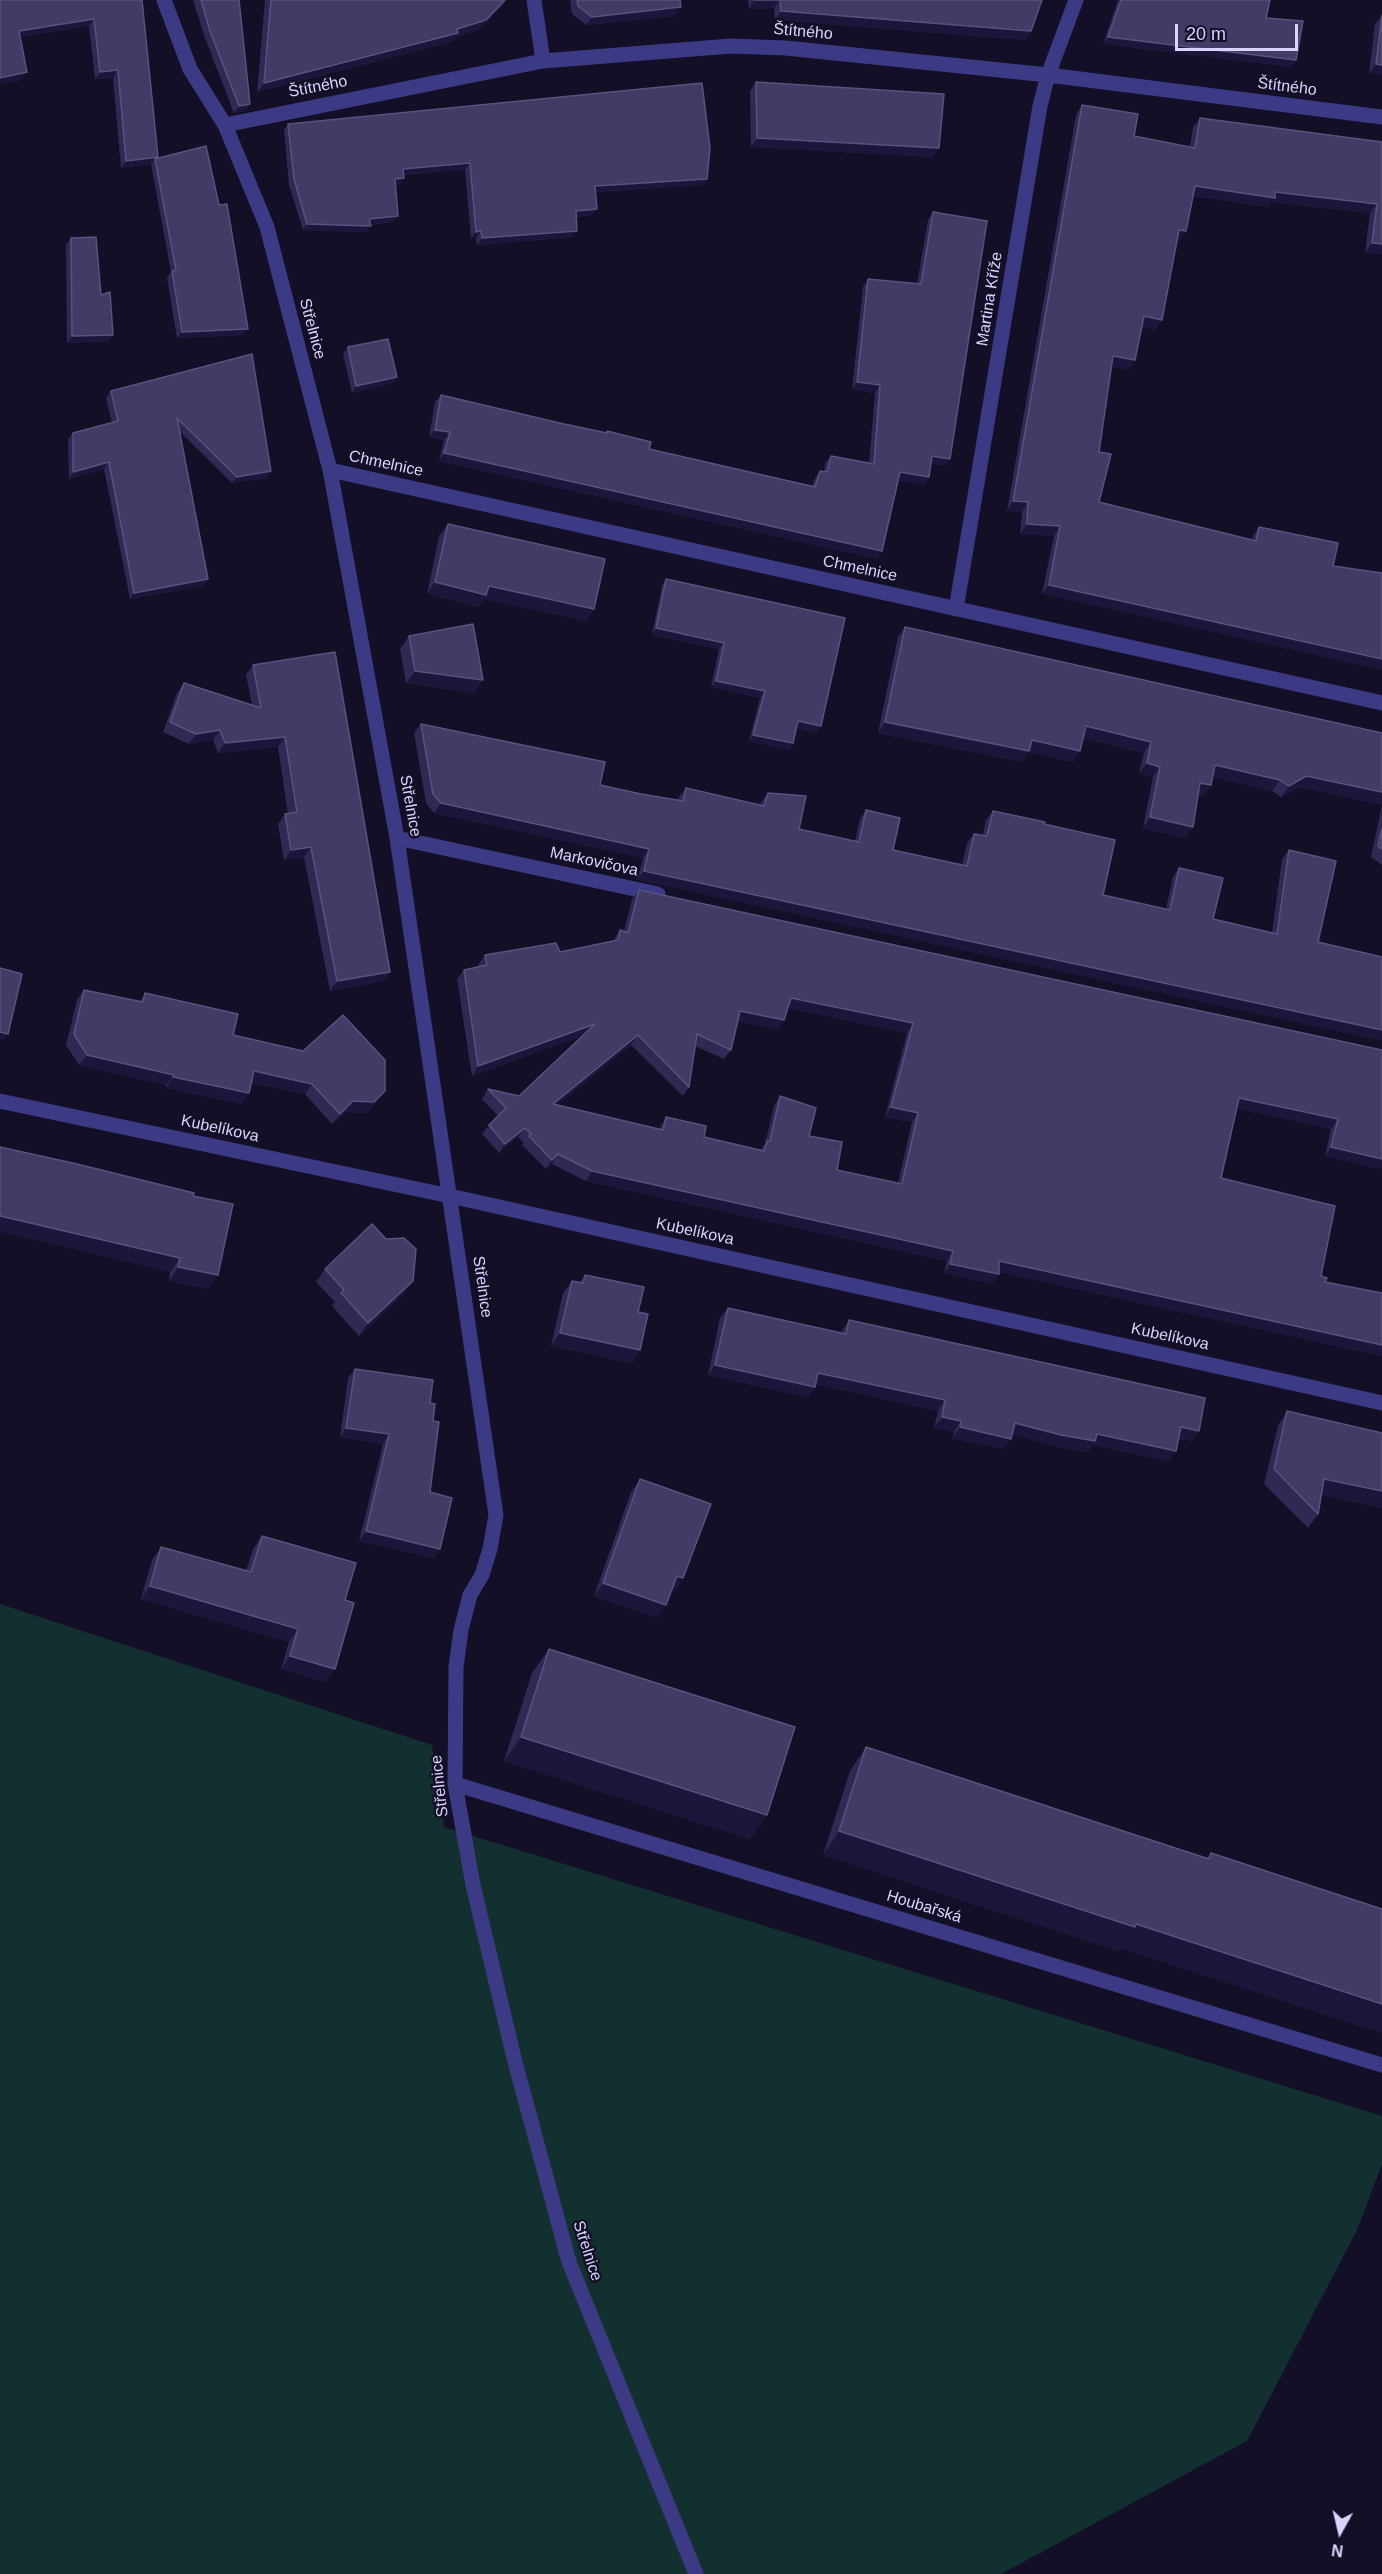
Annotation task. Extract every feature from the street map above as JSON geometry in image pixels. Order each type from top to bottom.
[{"type":"street","name":"Střelnice","points":[[164,0],[190,69],[225,125],[267,227],[330,470],[398,838],[496,1515],[490,1549],[482,1575],[470,1595],[461,1630],[456,1667],[455,1784],[473,1885],[515,2062],[569,2262],[696,2574]]},
{"type":"street","points":[[534,0],[543,61]]},
{"type":"street","name":"Martina Kříže","points":[[956,609],[1040,106],[1048,75],[1076,0]]},
{"type":"street","name":"Štítného","points":[[225,125],[543,61],[731,46],[786,48],[1048,75],[1382,117]]},
{"type":"street","name":"Chmelnice","points":[[330,470],[1382,703]]},
{"type":"street","name":"Markovičova","points":[[398,838],[676,898]]},
{"type":"street","name":"Kubelíkova","points":[[0,1101],[450,1196],[1382,1402]]},
{"type":"street","name":"Houbařská","points":[[455,1784],[1382,2065]]},
{"type":"green space","points":[[0,1604],[432,1745],[444,1827],[1382,2116],[1382,2164],[1357,2230],[1247,2441],[1001,2574],[0,2574]]},
{"type":"building","points":[[0,0],[142,0],[158,157],[126,161],[118,70],[100,72],[94,19],[19,31],[27,72],[0,78]]},
{"type":"building","points":[[201,0],[239,0],[250,104],[239,106],[210,31]]},
{"type":"building","points":[[271,0],[505,0],[486,20],[457,29],[458,33],[264,83]]},
{"type":"building","points":[[577,0],[680,0],[681,7],[592,17],[578,6]]},
{"type":"building","points":[[780,0],[1042,0],[1031,31],[781,11]]},
{"type":"building","points":[[1121,0],[1270,0],[1266,18],[1303,21],[1296,60],[1108,37]]},
{"type":"building","points":[[1382,15],[1382,65],[1376,64]]},
{"type":"building","points":[[756,82],[944,94],[939,148],[757,138]]},
{"type":"building","points":[[702,83],[710,148],[707,179],[595,186],[597,209],[576,211],[577,231],[482,238],[481,231],[476,232],[470,163],[403,169],[404,178],[395,179],[398,216],[369,219],[371,226],[307,224],[294,179],[288,124]]},
{"type":"building","points":[[1082,105],[1138,114],[1134,136],[1195,148],[1200,118],[1382,142],[1382,244],[1372,243],[1377,204],[1275,192],[1275,198],[1195,186],[1186,231],[1179,230],[1162,320],[1144,316],[1135,360],[1113,356],[1099,452],[1111,454],[1099,502],[1256,541],[1259,527],[1338,543],[1333,566],[1382,573],[1382,659],[1049,585],[1060,526],[1027,524],[1028,502],[1013,501]]},
{"type":"building","points":[[206,146],[219,205],[227,204],[248,329],[182,332],[172,271],[176,270],[155,159]]},
{"type":"building","points":[[933,212],[987,221],[950,459],[932,456],[929,477],[900,472],[882,551],[444,453],[450,432],[435,430],[441,395],[564,424],[607,433],[607,431],[651,442],[649,449],[815,487],[820,471],[827,472],[831,456],[874,464],[880,385],[857,382],[868,279],[921,284]]},
{"type":"building","points":[[96,237],[101,295],[110,292],[113,335],[72,336],[71,238]]},
{"type":"building","points":[[388,339],[397,377],[356,386],[348,347]]},
{"type":"building","points":[[252,354],[271,471],[237,477],[177,418],[208,579],[134,593],[109,462],[73,472],[73,433],[118,421],[111,391]]},
{"type":"building","points":[[448,524],[605,559],[594,609],[489,586],[486,595],[435,582]]},
{"type":"building","points":[[666,579],[845,618],[821,726],[798,721],[793,743],[753,735],[765,691],[716,681],[724,643],[656,628]]},
{"type":"building","points":[[473,624],[483,680],[415,671],[409,636]]},
{"type":"building","points":[[905,627],[1382,733],[1382,792],[1306,776],[1289,786],[1280,780],[1215,765],[1211,785],[1200,783],[1193,827],[1150,817],[1160,767],[1147,763],[1151,742],[1086,726],[1080,751],[1032,740],[1029,751],[885,722]]},
{"type":"building","points":[[335,652],[390,972],[337,981],[311,847],[291,850],[285,814],[297,812],[285,737],[225,743],[220,730],[196,734],[170,722],[184,683],[261,708],[253,665]]},
{"type":"building","points":[[421,724],[605,762],[600,785],[641,794],[683,801],[686,788],[764,806],[768,793],[806,796],[799,829],[859,842],[866,810],[900,818],[893,850],[967,866],[974,834],[987,836],[993,811],[1045,822],[1044,824],[1115,840],[1103,895],[1170,910],[1179,868],[1223,878],[1213,919],[1277,934],[1289,850],[1336,861],[1318,942],[1382,957],[1382,1030],[644,871],[649,849],[441,803],[433,794]]},
{"type":"building","points":[[1382,829],[1382,849],[1378,846]]},
{"type":"building","points":[[639,890],[1382,1050],[1382,1159],[1331,1147],[1338,1119],[1239,1098],[1221,1178],[1335,1206],[1321,1276],[1327,1278],[1325,1282],[1382,1293],[1382,1345],[999,1261],[999,1274],[950,1264],[953,1251],[592,1171],[558,1154],[552,1160],[529,1136],[531,1134],[525,1128],[505,1144],[489,1125],[506,1108],[488,1089],[519,1096],[595,1024],[478,1066],[464,970],[487,965],[485,955],[556,943],[560,952],[618,940],[620,930],[628,933]],"holes":[[[791,998],[913,1023],[891,1107],[918,1113],[902,1184],[837,1170],[842,1142],[809,1136],[816,1108],[780,1096],[770,1141],[767,1141],[764,1151],[704,1137],[706,1126],[666,1117],[663,1130],[553,1104],[638,1035],[689,1087],[697,1034],[731,1050],[740,1011],[784,1020]]]},
{"type":"building","points":[[0,968],[22,974],[8,1034],[0,1032]]},
{"type":"building","points":[[84,990],[143,1002],[145,993],[238,1014],[233,1035],[303,1051],[343,1015],[385,1060],[385,1091],[374,1102],[353,1101],[340,1114],[312,1084],[254,1071],[249,1093],[87,1055],[74,1034]]},
{"type":"building","points":[[0,1147],[233,1204],[218,1275],[178,1267],[180,1258],[0,1216]]},
{"type":"building","points":[[372,1224],[386,1239],[404,1238],[416,1249],[413,1281],[368,1323],[341,1293],[344,1290],[325,1269]]},
{"type":"building","points":[[585,1275],[644,1287],[638,1312],[648,1314],[640,1350],[560,1333],[572,1281],[583,1283]]},
{"type":"building","points":[[728,1308],[846,1334],[849,1320],[1205,1398],[1199,1431],[1181,1427],[1176,1451],[1097,1434],[1095,1441],[1015,1423],[1011,1439],[960,1427],[961,1421],[942,1417],[945,1400],[818,1373],[815,1387],[715,1365]]},
{"type":"building","points":[[355,1369],[433,1380],[430,1403],[435,1404],[433,1421],[439,1422],[430,1492],[452,1498],[440,1549],[366,1531],[389,1434],[346,1428]]},
{"type":"building","points":[[1287,1411],[1382,1433],[1382,1491],[1324,1479],[1318,1514],[1274,1469]]},
{"type":"building","points":[[640,1479],[711,1504],[683,1578],[677,1576],[666,1605],[603,1583]]},
{"type":"building","points":[[262,1536],[356,1563],[345,1600],[354,1603],[335,1669],[290,1656],[298,1629],[150,1586],[161,1547],[251,1572]]},
{"type":"building","points":[[549,1649],[795,1727],[767,1815],[521,1737]]},
{"type":"building","points":[[866,1747],[1209,1859],[1211,1853],[1382,1909],[1382,2004],[839,1831]]}]
